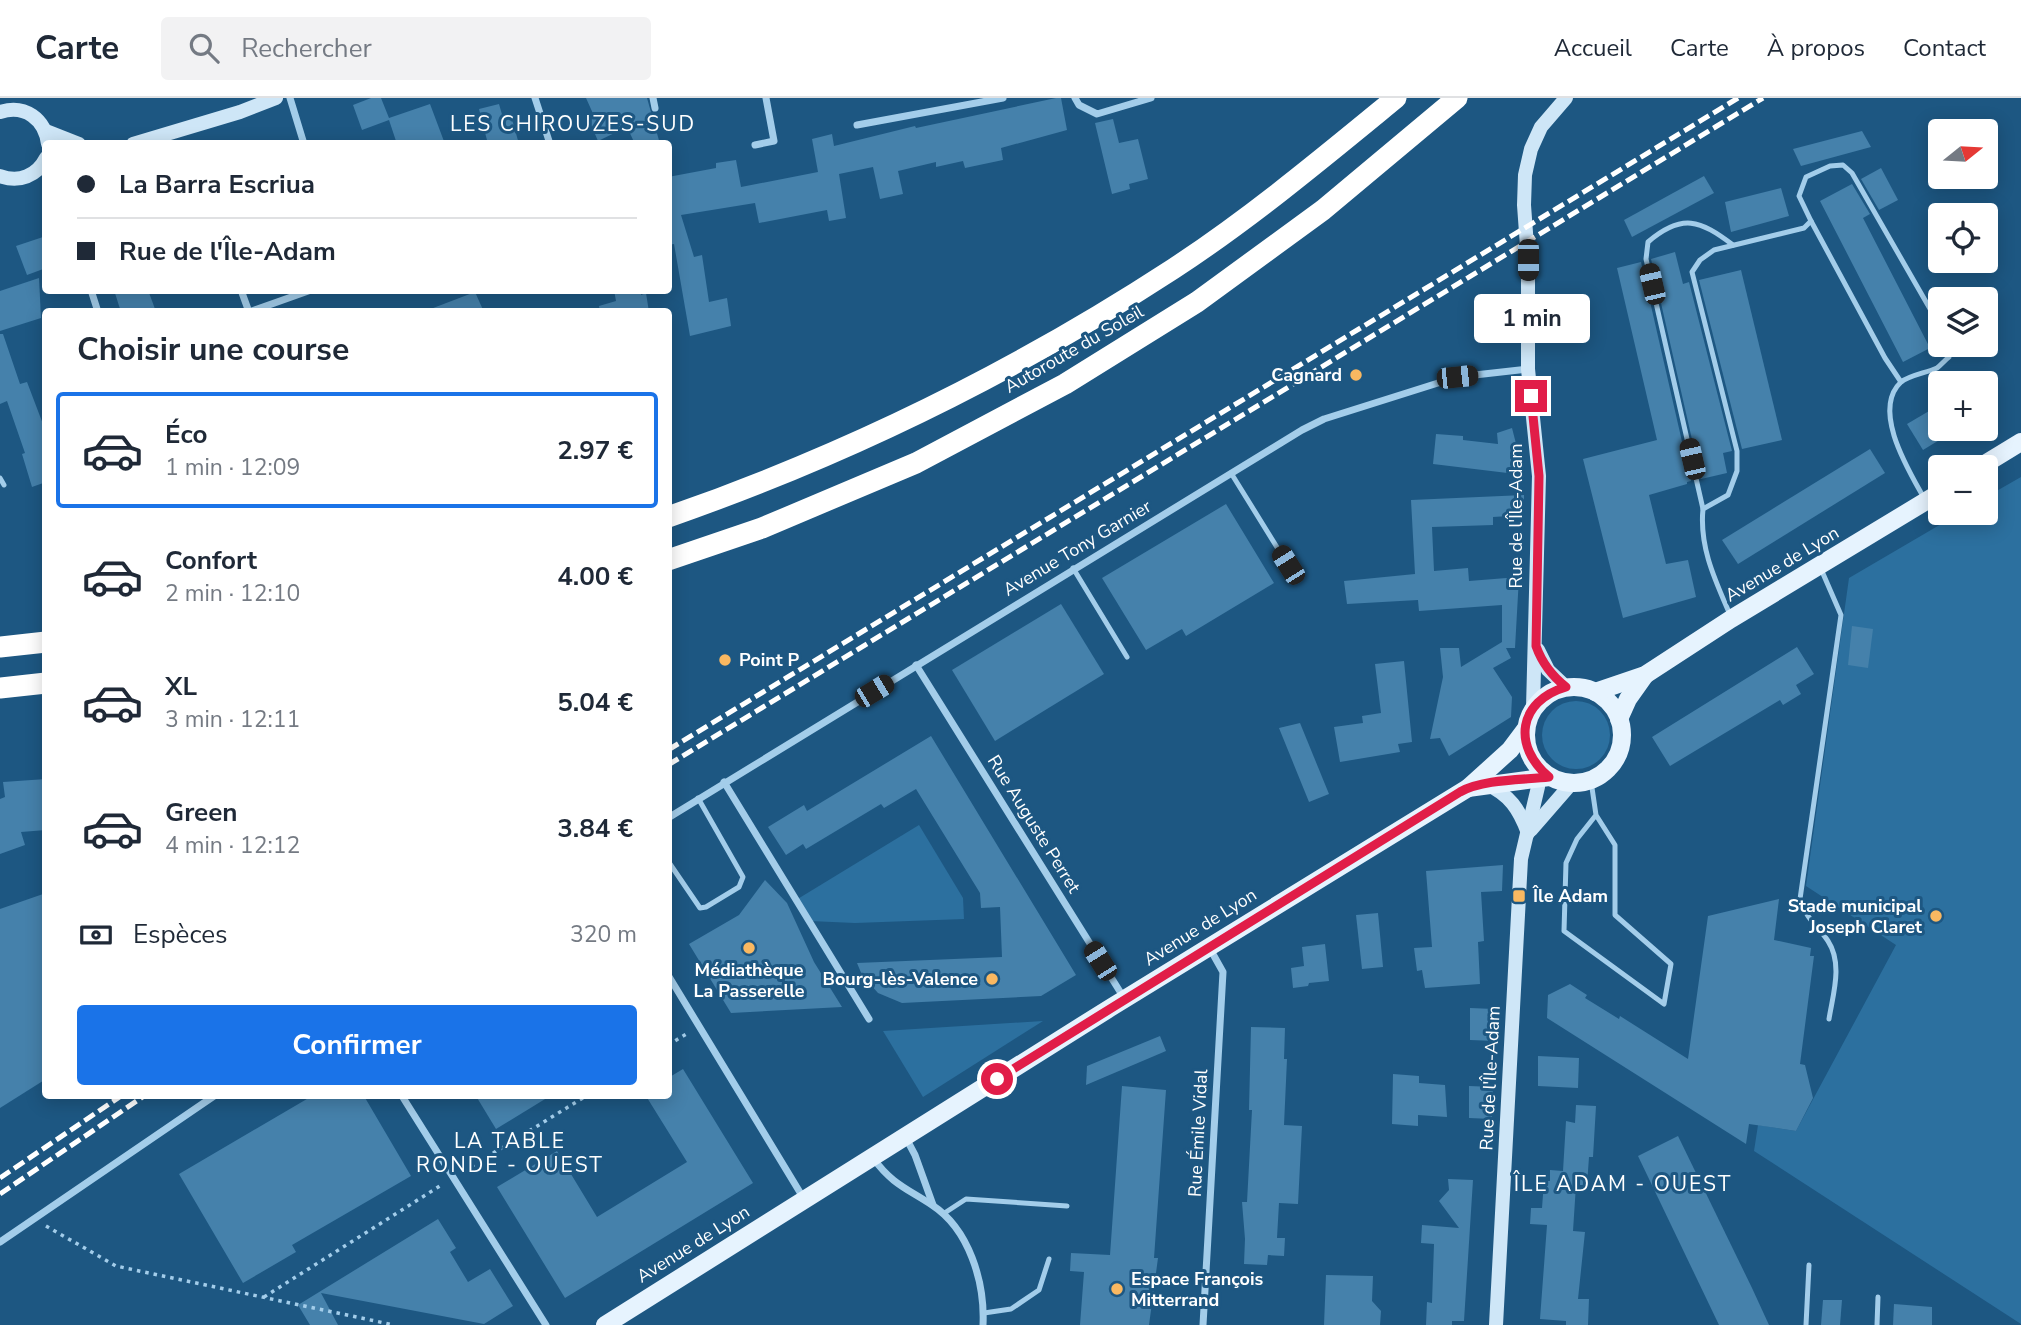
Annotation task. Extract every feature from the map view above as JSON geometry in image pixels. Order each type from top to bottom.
[{"type":"highway","name":"Autoroute du Soleil","points":[[672,516],[745,490],[896,426],[1046,348],[1174,268],[1295,181],[1396,98]]},
{"type":"highway","name":"Autoroute du Soleil","points":[[672,559],[762,528],[916,463],[1065,384],[1198,302],[1323,210],[1457,98]]},
{"type":"highway","points":[[0,647],[42,642]]},
{"type":"highway","points":[[0,688],[42,683]]},
{"type":"main road","points":[[1998,456],[2021,442]]},
{"type":"main road","name":"Avenue de Lyon","points":[[1566,687],[1581,687],[1595,692],[1645,675],[1731,619],[1928,499]]},
{"type":"main road","name":"Avenue de Lyon","points":[[1591,781],[1611,766],[1618,755],[1622,744],[1619,719],[1628,699],[1645,675]]},
{"type":"main road","points":[[1477,786],[1525,730],[1533,708],[1548,694],[1566,687]]},
{"type":"main road","points":[[1595,692],[1605,698],[1619,719]]},
{"type":"main road","points":[[1525,730],[1526,744],[1541,774]]},
{"type":"main road","points":[[1477,786],[1541,774],[1571,784],[1591,781]]},
{"type":"main road","name":"Avenue de Lyon","points":[[605,1325],[1209,947],[1477,786]]},
{"type":"street","points":[[146,140],[240,112],[276,98]]},
{"type":"street","points":[[290,98],[303,140]]},
{"type":"street","points":[[535,98],[549,140]]},
{"type":"street","points":[[653,98],[655,108]]},
{"type":"street","points":[[755,145],[774,141],[766,98]]},
{"type":"street","points":[[857,125],[1003,98]]},
{"type":"street","points":[[1076,98],[1079,105],[1097,114],[1151,98]]},
{"type":"street","name":"Rue de l'Île-Adam","points":[[1533,708],[1539,476],[1528,369],[1525,175],[1531,149],[1541,127],[1566,98]]},
{"type":"street","points":[[0,113],[9,110],[24,111],[37,118],[47,137]]},
{"type":"street","points":[[3,179],[28,176],[42,169]]},
{"type":"street","points":[[260,308],[300,294]]},
{"type":"street","name":"Avenue Tony Garnier","points":[[672,815],[1302,430],[1324,419],[1457,377],[1528,369]]},
{"type":"street","points":[[1536,646],[1548,670],[1566,687]]},
{"type":"street","name":"Rue Auguste Perret","points":[[916,665],[1125,999]]},
{"type":"street","name":"Rue de l'Île-Adam","points":[[1496,1325],[1521,859],[1541,774]]},
{"type":"street","points":[[724,782],[869,1020]]},
{"type":"street","name":"Rue de l'Île-Adam","points":[[1528,834],[1571,784]]},
{"type":"street","points":[[1477,786],[1500,790],[1512,801],[1528,834]]},
{"type":"street","name":"Rue Émile Vidal","points":[[1203,1325],[1223,972],[1209,947]]},
{"type":"street","points":[[672,982],[804,1200]]},
{"type":"street","points":[[0,1242],[210,1099]]},
{"type":"street","points":[[404,1099],[546,1325]]},
{"type":"street","points":[[905,1136],[915,1155],[933,1205]]},
{"type":"street","points":[[872,1157],[887,1177],[933,1205],[957,1229],[972,1256],[980,1283],[983,1325]]},
{"type":"lane","points":[[1901,382],[1885,358],[1799,196],[1806,177],[1830,166],[1843,164],[1852,173],[1928,305]]},
{"type":"lane","points":[[1703,509],[1728,495],[1737,471],[1737,451],[1692,272],[1700,260],[1714,250],[1804,228],[1811,221]]},
{"type":"lane","points":[[1731,619],[1706,559],[1703,509],[1646,259],[1648,242],[1660,232],[1689,222],[1708,226],[1733,245]]},
{"type":"lane","points":[[1928,490],[1902,457],[1890,425],[1891,400],[1901,382],[1938,367],[1949,357]]},
{"type":"lane","points":[[1231,473],[1288,565]]},
{"type":"lane","points":[[0,478],[4,485]]},
{"type":"lane","points":[[1820,566],[1841,615],[1800,899],[1806,917],[1829,942],[1834,955],[1837,970],[1829,1018]]},
{"type":"lane","points":[[1073,568],[1127,657]]},
{"type":"lane","points":[[1591,781],[1596,815],[1615,845],[1615,915],[1671,964],[1664,1004],[1564,931],[1566,863],[1577,839],[1596,815]]},
{"type":"lane","points":[[672,867],[699,908],[740,887],[742,882],[743,877],[698,798]]},
{"type":"lane","points":[[943,1214],[966,1199],[1067,1206]]},
{"type":"lane","points":[[984,1313],[1011,1310],[1039,1290],[1049,1259]]},
{"type":"lane","points":[[1806,1325],[1809,1265]]},
{"type":"lane","points":[[1877,1325],[1878,1297]]},
{"type":"path","points":[[672,1043],[699,1026]]},
{"type":"path","points":[[264,1297],[581,1099]]},
{"type":"path","points":[[33,1219],[116,1266],[394,1325]]},
{"type":"shaded area","name":"Stade municipal Joseph Claret","points":[[2021,477],[2021,1324],[1754,1151],[1758,1125],[1796,1131],[1896,945],[1806,886],[1849,578],[1940,525],[1998,525],[1998,490]]},
{"type":"shaded area","points":[[1576,701],[1589,704],[1600,711],[1607,722],[1610,735],[1607,748],[1600,759],[1589,766],[1576,769],[1563,766],[1552,759],[1545,748],[1542,735],[1545,722],[1552,711],[1563,704]]},
{"type":"shaded area","points":[[919,825],[963,898],[964,919],[855,923],[810,921],[796,900]]},
{"type":"shaded area","points":[[1043,1021],[923,1097],[883,1031]]},
{"type":"building","points":[[371,98],[381,98],[389,118],[430,104],[444,140],[396,140],[389,120],[362,130],[353,105]]},
{"type":"building","points":[[586,98],[647,98],[659,140],[633,140],[627,127],[598,140],[589,120],[595,118]]},
{"type":"building","points":[[1061,98],[1067,130],[1001,148],[1003,160],[965,168],[963,161],[936,167],[936,162],[898,171],[903,194],[880,199],[873,167],[839,174],[846,218],[829,221],[827,210],[759,223],[755,203],[681,215],[694,257],[702,255],[709,302],[727,298],[731,326],[690,336],[672,244],[672,176],[716,168],[716,163],[736,160],[741,187],[818,172],[812,139],[832,134],[834,146],[915,126],[916,128]]},
{"type":"building","points":[[499,104],[503,118],[511,116],[518,140],[487,140],[479,109]]},
{"type":"building","points":[[1113,119],[1119,143],[1138,139],[1148,179],[1129,184],[1130,189],[1112,194],[1095,123]]},
{"type":"building","points":[[1862,131],[1871,147],[1801,166],[1793,149]]},
{"type":"building","points":[[1881,168],[1898,200],[1879,210],[1861,179]]},
{"type":"building","points":[[1704,176],[1714,193],[1632,237],[1624,220]]},
{"type":"building","points":[[1852,184],[1870,214],[1863,218],[1928,344],[1928,349],[1903,362],[1820,201]]},
{"type":"building","points":[[1781,188],[1789,216],[1731,232],[1725,202]]},
{"type":"building","points":[[42,237],[42,269],[27,275],[16,246]]},
{"type":"building","points":[[1675,252],[1683,284],[1689,282],[1732,451],[1723,453],[1727,473],[1701,479],[1651,259]]},
{"type":"building","points":[[1641,262],[1691,481],[1649,495],[1666,564],[1688,560],[1696,597],[1623,618],[1583,459],[1657,440],[1617,268]]},
{"type":"building","points":[[1741,270],[1782,440],[1742,449],[1699,280]]},
{"type":"building","points":[[39,278],[41,318],[0,331],[0,291]]},
{"type":"building","points":[[115,294],[149,294],[155,308],[120,308]]},
{"type":"building","points":[[476,294],[482,308],[433,308]]},
{"type":"building","points":[[615,294],[646,294],[648,308],[599,308],[616,301]]},
{"type":"building","points":[[0,334],[3,334],[20,384],[27,382],[42,421],[42,483],[32,487],[22,454],[25,453],[7,401],[0,404]]},
{"type":"building","points":[[1928,412],[1928,441],[1938,441],[1923,450],[1907,424]]},
{"type":"building","points":[[1512,428],[1524,475],[1433,464],[1436,434],[1463,436],[1463,440],[1498,444],[1497,433]]},
{"type":"building","points":[[1870,449],[1885,473],[1738,564],[1722,540]]},
{"type":"building","points":[[1524,495],[1524,515],[1493,517],[1493,525],[1432,527],[1434,571],[1468,568],[1469,581],[1519,577],[1515,648],[1506,648],[1511,658],[1493,668],[1512,697],[1511,717],[1449,756],[1440,738],[1430,739],[1443,677],[1440,648],[1459,648],[1461,667],[1502,642],[1502,605],[1419,611],[1418,600],[1347,604],[1344,581],[1415,574],[1411,500]]},
{"type":"building","points":[[1226,504],[1274,583],[1186,636],[1182,629],[1146,650],[1102,578]]},
{"type":"building","points":[[1061,604],[1104,674],[995,741],[952,670]]},
{"type":"building","points":[[1852,626],[1873,629],[1868,668],[1848,665]]},
{"type":"building","points":[[1797,647],[1814,674],[1796,685],[1801,694],[1783,705],[1780,700],[1670,766],[1652,737]]},
{"type":"building","points":[[1404,661],[1412,742],[1398,744],[1400,752],[1340,762],[1334,727],[1363,723],[1362,716],[1381,713],[1375,664]]},
{"type":"building","points":[[1300,723],[1329,794],[1309,802],[1279,728]]},
{"type":"building","points":[[931,736],[1076,975],[1041,996],[902,1003],[878,993],[862,975],[857,963],[1002,957],[1000,907],[981,908],[980,893],[916,789],[884,808],[881,804],[806,849],[803,844],[786,855],[768,827],[804,805],[807,811]]},
{"type":"building","points":[[42,779],[42,830],[21,832],[25,845],[0,854],[0,799],[5,797],[3,782]]},
{"type":"building","points":[[1503,865],[1502,891],[1481,892],[1484,941],[1478,942],[1480,984],[1425,988],[1422,970],[1417,971],[1414,948],[1432,947],[1426,871]]},
{"type":"building","name":"Médiathèque La Passerelle","points":[[765,880],[787,903],[814,962],[842,1007],[731,1013],[689,944],[739,915]]},
{"type":"building","points":[[42,894],[42,1082],[0,1108],[0,909]]},
{"type":"building","points":[[1779,899],[1774,940],[1811,948],[1810,956],[1814,956],[1800,1064],[1805,1065],[1813,1098],[1796,1131],[1749,1124],[1746,1144],[1547,1018],[1548,995],[1570,984],[1587,995],[1585,998],[1619,1019],[1620,1016],[1688,1059],[1708,916]]},
{"type":"building","points":[[1378,913],[1383,967],[1362,969],[1356,915]]},
{"type":"building","points":[[1325,944],[1329,981],[1293,988],[1291,968],[1304,966],[1302,947]]},
{"type":"building","points":[[1470,1008],[1494,1009],[1495,1041],[1470,1040]]},
{"type":"building","points":[[1251,1027],[1285,1028],[1284,1059],[1287,1059],[1284,1125],[1302,1126],[1298,1204],[1279,1203],[1277,1238],[1285,1238],[1284,1256],[1268,1255],[1267,1265],[1244,1264],[1242,1202],[1247,1202],[1252,1110],[1249,1110]]},
{"type":"building","points":[[1160,1036],[1166,1051],[1086,1085],[1087,1066]]},
{"type":"building","points":[[1538,1056],[1579,1058],[1578,1088],[1538,1086]]},
{"type":"building","points":[[683,1069],[753,1183],[565,1298],[497,1187],[557,1151],[597,1217],[687,1162],[648,1099],[672,1099],[672,1076]]},
{"type":"building","points":[[1393,1074],[1419,1076],[1419,1083],[1445,1085],[1447,1117],[1418,1115],[1418,1126],[1392,1124]]},
{"type":"building","points":[[1122,1086],[1166,1090],[1154,1258],[1158,1258],[1149,1325],[1080,1325],[1084,1272],[1070,1271],[1071,1253],[1110,1255]]},
{"type":"building","points":[[1469,1086],[1493,1087],[1492,1119],[1469,1118]]},
{"type":"building","points":[[307,1099],[366,1099],[411,1176],[292,1245],[296,1252],[243,1283],[179,1174]]},
{"type":"building","points":[[478,1099],[545,1099],[496,1129]]},
{"type":"building","points":[[1576,1105],[1596,1106],[1593,1157],[1589,1157],[1587,1185],[1576,1185],[1573,1231],[1585,1232],[1578,1299],[1589,1299],[1588,1325],[1566,1325],[1566,1321],[1540,1319],[1547,1225],[1530,1224],[1531,1208],[1542,1208],[1544,1181],[1550,1181],[1550,1170],[1563,1171],[1566,1121],[1575,1123]]},
{"type":"building","points":[[1678,1136],[1769,1325],[1719,1325],[1638,1156]]},
{"type":"building","points":[[1448,1179],[1473,1180],[1464,1321],[1452,1321],[1452,1325],[1426,1325],[1427,1302],[1432,1303],[1434,1244],[1421,1243],[1422,1225],[1459,1228],[1439,1201],[1449,1190]]},
{"type":"building","points":[[438,1219],[456,1248],[450,1252],[468,1282],[490,1269],[513,1306],[484,1324],[321,1293],[338,1325],[310,1325],[298,1305]]},
{"type":"building","points":[[1326,1275],[1373,1276],[1372,1301],[1381,1311],[1380,1325],[1324,1325]]},
{"type":"building","points":[[1823,1300],[1842,1300],[1840,1325],[1821,1325]]},
{"type":"building","points":[[1894,1304],[1932,1307],[1932,1325],[1893,1325]]},
{"type":"railway","points":[[672,748],[1738,98]]},
{"type":"railway","points":[[672,763],[1763,98]]},
{"type":"railway","points":[[0,1178],[117,1099]]},
{"type":"railway","points":[[0,1194],[140,1099]]},
{"type":"place","name":"Cagnard","points":[[1356,375]]},
{"type":"place","name":"Point P","points":[[725,660]]},
{"type":"place","name":"Île Adam","points":[[1519,896]]},
{"type":"place","name":"Stade municipal Joseph Claret","points":[[1936,916]]},
{"type":"place","name":"Médiathèque La Passerelle","points":[[749,948]]},
{"type":"place","name":"Bourg-lès-Valence","points":[[992,979]]},
{"type":"place","name":"Espace François Mitterrand","points":[[1117,1289]]},
{"type":"district","name":"LES CHIROUZES-SUD","points":[[573,124]]},
{"type":"district","name":"LA TABLE RONDE - OUEST","points":[[510,1153]]},
{"type":"district","name":"ÎLE ADAM - OUEST","points":[[1623,1184]]},
{"type":"route","points":[[997,1079],[1460,792],[1486,784],[1549,777],[1530,757],[1525,730],[1528,718],[1540,700],[1566,687],[1548,670],[1536,646],[1539,476],[1531,396]]}]
